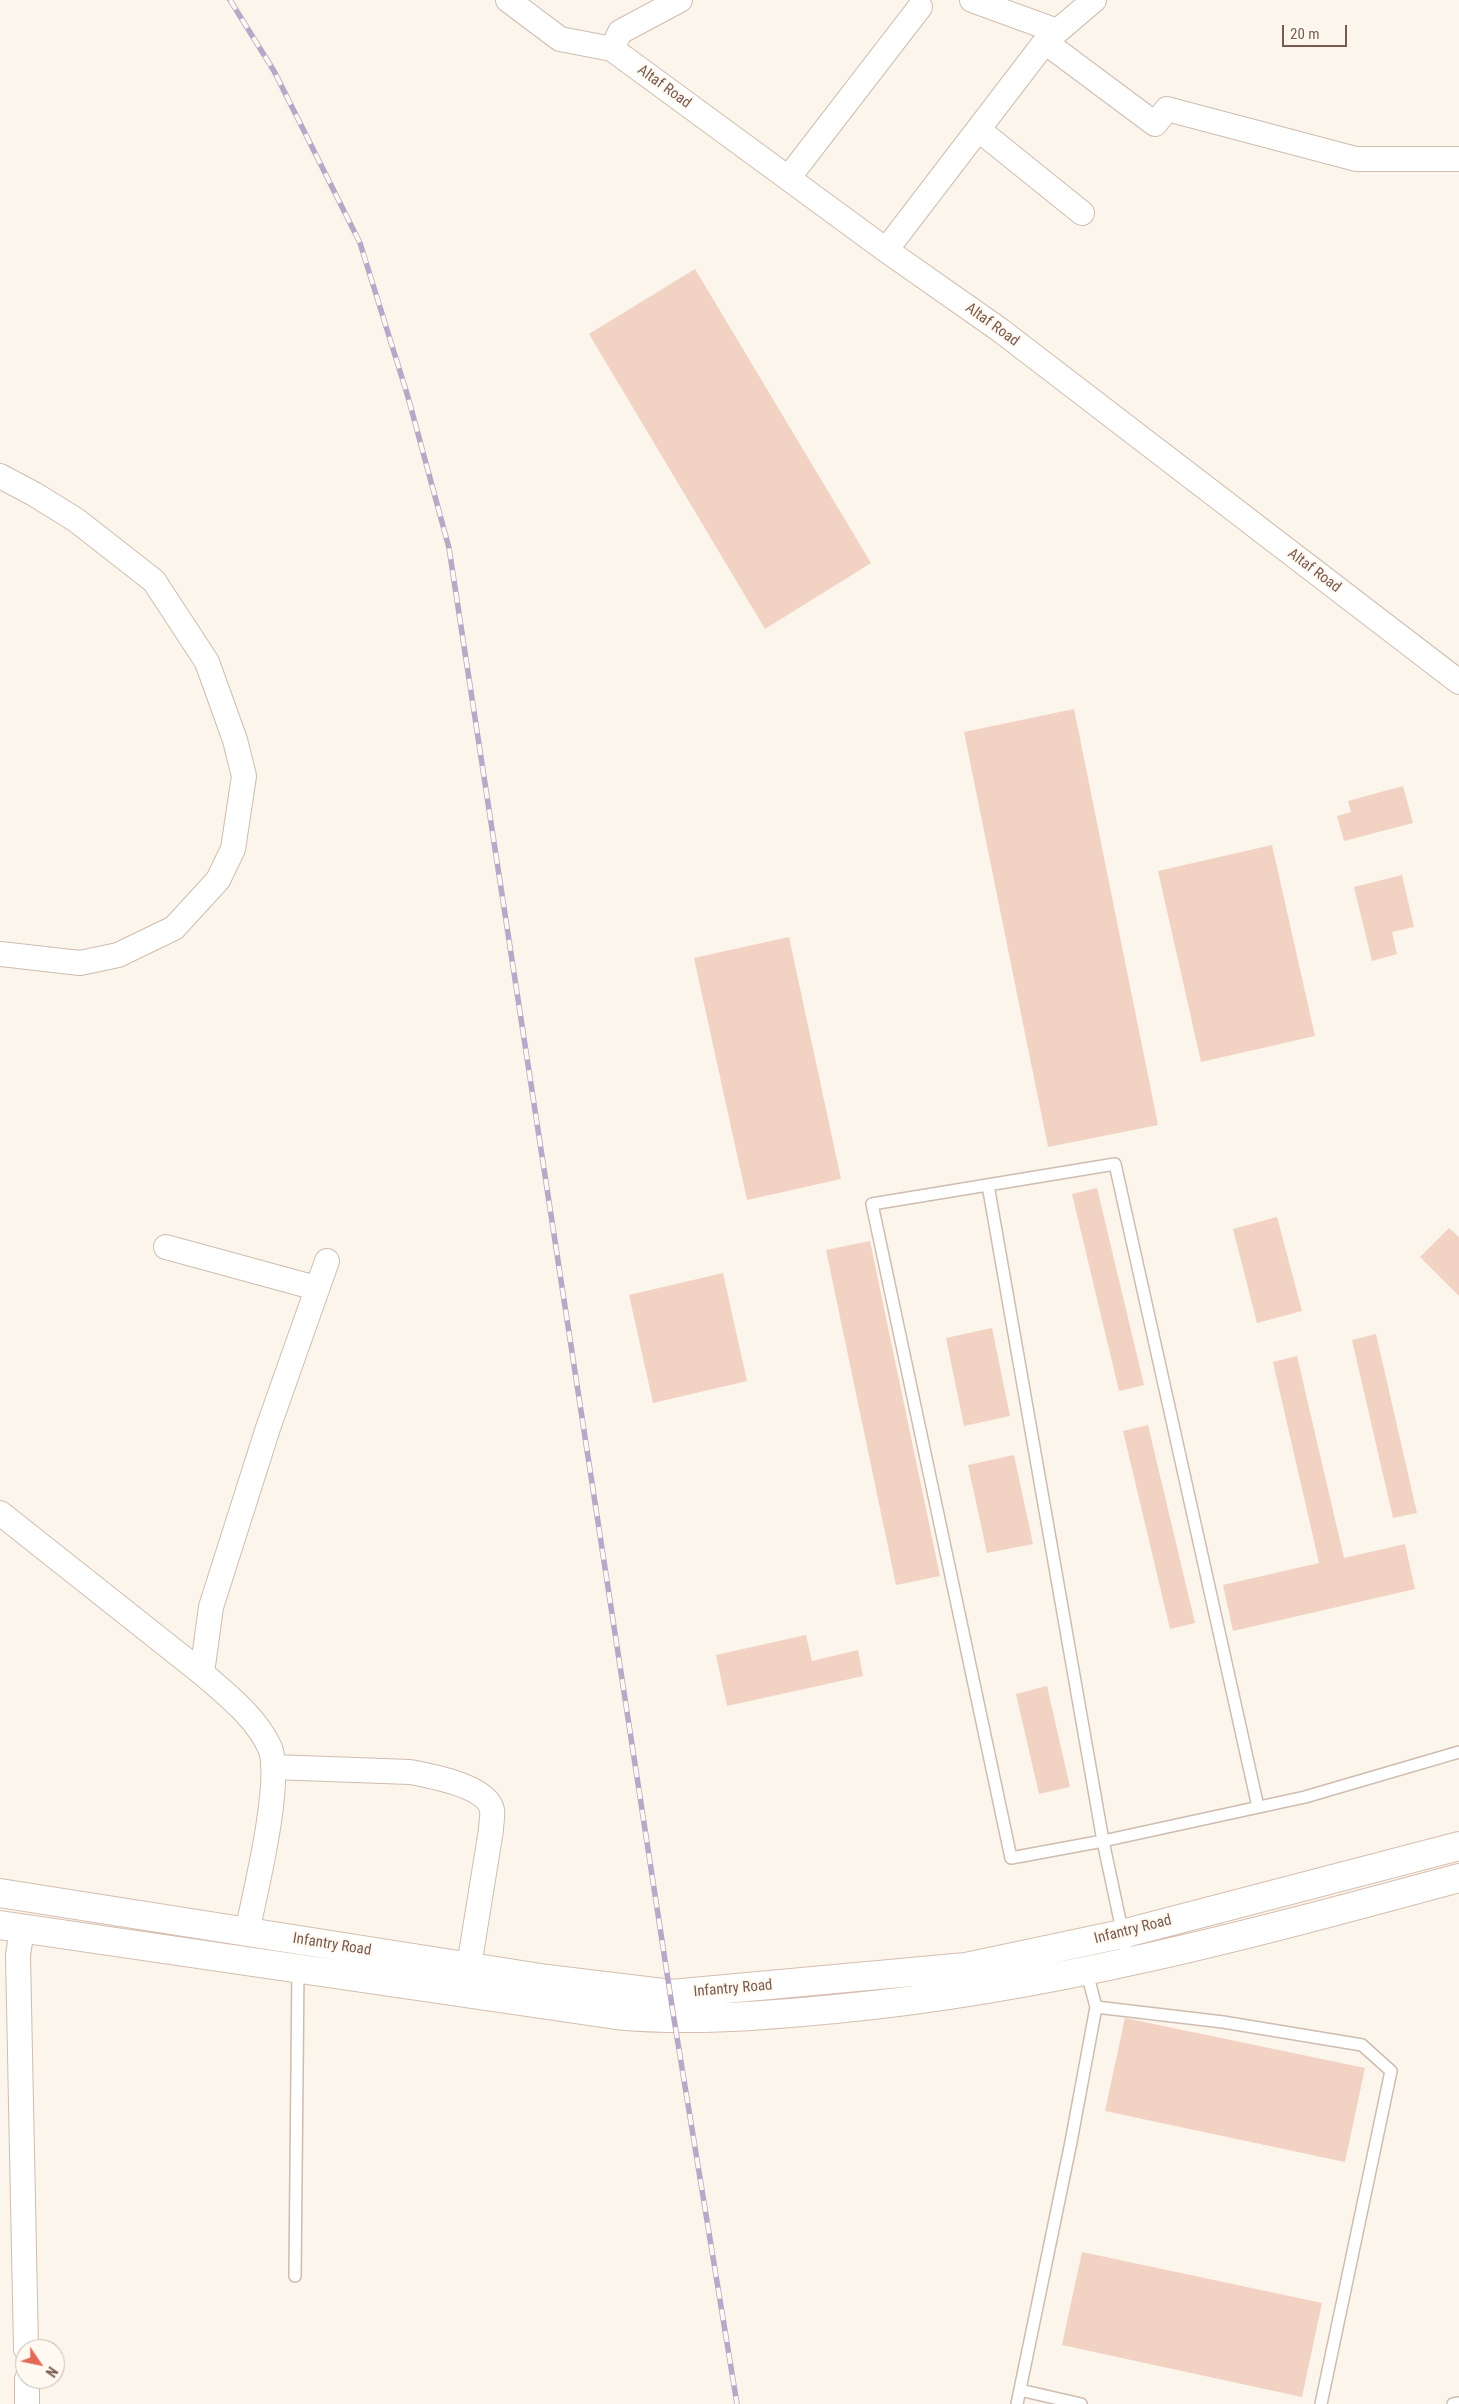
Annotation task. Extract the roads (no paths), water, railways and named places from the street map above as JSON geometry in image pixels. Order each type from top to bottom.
[{"type":"main road","name":"Infantry Road","points":[[11,1927],[300,1954],[469,1966],[671,1994],[966,1967],[1122,1934],[1459,1846]]},
{"type":"main road","name":"Infantry Road","points":[[0,1893],[247,1932],[300,1954],[616,2015],[660,2019],[773,2015],[911,2002],[1087,1972],[1251,1935],[1459,1878]]},
{"type":"street","name":"Altaf Road","points":[[508,0],[560,39],[612,49],[886,250],[1000,330],[1459,682]]},
{"type":"street","points":[[612,49],[620,32],[680,0]]},
{"type":"street","points":[[972,0],[1051,37],[1154,124],[1167,109],[1356,159],[1459,159]]},
{"type":"street","points":[[886,250],[1051,37],[1094,0]]},
{"type":"street","points":[[789,177],[920,7]]},
{"type":"street","points":[[979,130],[1082,213]]},
{"type":"street","points":[[0,476],[76,520],[154,581],[207,662],[235,740],[244,776],[233,848],[218,880],[174,928],[118,955],[80,963],[0,954]]},
{"type":"street","points":[[166,1247],[316,1288]]},
{"type":"street","points":[[202,1673],[212,1607],[268,1428],[327,1261]]},
{"type":"street","points":[[0,1513],[202,1673],[245,1712],[260,1730],[271,1750],[274,1767],[271,1805],[247,1932]]},
{"type":"street","points":[[274,1767],[424,1774],[459,1784],[477,1792],[487,1800],[492,1810],[491,1830],[469,1966]]},
{"type":"street","points":[[11,1927],[18,1955],[26,2339]]},
{"type":"street","points":[[27,2389],[27,2404]]},
{"type":"lane","points":[[1258,1807],[1115,1164],[872,1204],[1011,1858],[1103,1840],[1305,1797],[1459,1752]]},
{"type":"lane","points":[[988,1185],[1103,1840],[1129,1963]]},
{"type":"lane","points":[[1017,2404],[1071,2142],[1096,2007],[1078,1943]]},
{"type":"lane","points":[[295,2276],[300,1954]]},
{"type":"lane","points":[[1096,2007],[1223,2022],[1362,2045],[1391,2070],[1321,2404]]},
{"type":"lane","points":[[1020,2390],[1081,2404]]},
{"type":"lane","points":[[1453,2404],[1459,2403]]},
{"type":"railway","points":[[230,0],[274,71],[360,243],[408,397],[449,548],[674,2019],[737,2404]]}]
